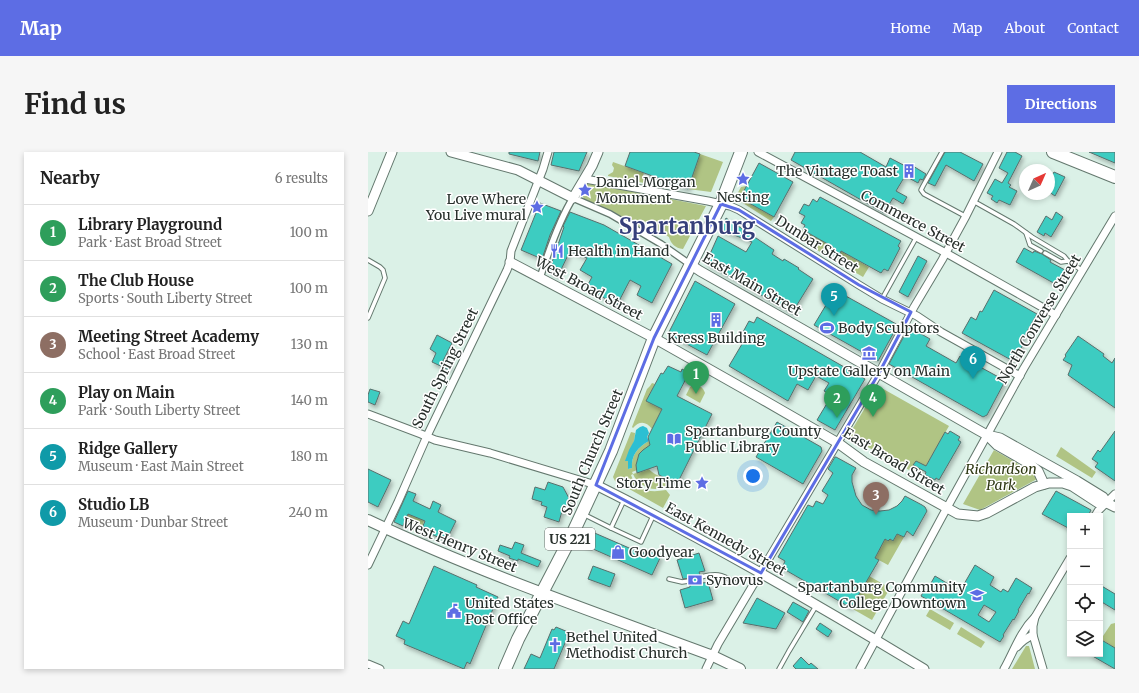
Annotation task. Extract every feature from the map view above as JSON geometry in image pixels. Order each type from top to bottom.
[{"type":"main road","name":"US 221","points":[[691,265],[720,204],[741,152]]},
{"type":"main road","points":[[1053,152],[1115,177]]},
{"type":"main road","name":"South Church Street","points":[[505,669],[518,639],[596,485],[611,451],[654,338],[691,265]]},
{"type":"main road","name":"West Henry Street","points":[[368,520],[385,529],[448,556],[542,593],[713,656],[740,669]]},
{"type":"street","points":[[368,211],[392,152]]},
{"type":"street","points":[[451,152],[472,155],[518,170],[617,218],[661,244],[691,265]]},
{"type":"street","name":"South Spring Street","points":[[368,565],[427,436],[507,270],[510,262],[511,250],[539,180],[548,152]]},
{"type":"street","points":[[540,278],[567,208],[585,179],[598,152]]},
{"type":"street","name":"Commerce Street","points":[[758,152],[946,253],[1056,315]]},
{"type":"street","points":[[706,669],[718,644],[879,373],[911,312],[966,216],[998,152]]},
{"type":"street","name":"Dunbar Street","points":[[585,179],[730,206],[739,210],[827,266],[882,298],[911,312],[941,332],[1020,376]]},
{"type":"street","name":"North Converse Street","points":[[860,669],[875,639],[1020,376],[1115,216]]},
{"type":"street","name":"West Broad Street","points":[[510,262],[654,338]]},
{"type":"street","name":"East Main Street","points":[[691,265],[700,272],[987,435],[997,445],[1030,464],[1038,471],[1044,484]]},
{"type":"street","name":"East Broad Street","points":[[654,338],[838,444],[864,462],[958,514],[978,516],[991,512],[1035,487],[1056,482],[1072,486],[1098,503],[1107,503]]},
{"type":"street","points":[[368,414],[435,440],[497,455],[596,485]]},
{"type":"street","name":"East Main Street","points":[[987,435],[1000,438],[1077,481],[1103,497],[1107,503],[1115,507]]},
{"type":"street","name":"East Kennedy Street","points":[[596,485],[691,534],[761,573],[924,669]]},
{"type":"street","points":[[1097,513],[1115,494]]},
{"type":"street","points":[[1004,669],[1019,637],[1027,624],[1035,617],[1067,563]]},
{"type":"street","points":[[1035,617],[1033,635],[1043,669]]},
{"type":"street","points":[[1012,653],[1022,641],[1033,635]]},
{"type":"street","points":[[368,664],[380,669]]},
{"type":"lane","points":[[942,152],[921,190],[924,194],[966,216]]},
{"type":"lane","points":[[973,201],[1014,224],[1083,270]]},
{"type":"lane","points":[[1026,233],[1030,245],[1041,251]]},
{"type":"lane","points":[[882,298],[916,238]]},
{"type":"lane","points":[[1045,253],[1061,262],[1068,261]]},
{"type":"lane","points":[[368,260],[380,266],[383,270],[385,278],[368,318]]},
{"type":"lane","points":[[611,528],[624,499]]},
{"type":"lane","points":[[582,514],[641,542],[654,515]]},
{"type":"lane","points":[[701,577],[713,574],[724,576],[734,582]]},
{"type":"lane","points":[[669,579],[682,582],[688,581]]},
{"type":"lane","points":[[779,669],[788,651],[817,605]]},
{"type":"highlighted area","points":[[721,204],[739,210],[859,285],[911,312],[879,373],[761,573],[596,485],[654,338]]},
{"type":"green space","points":[[700,154],[723,162],[711,192],[688,189]]},
{"type":"green space","points":[[613,162],[644,173],[644,183],[608,176],[613,172]]},
{"type":"green space","points":[[589,183],[706,206],[683,249],[674,245],[669,237],[645,223],[644,229],[610,210],[585,200],[582,195],[583,190],[584,186]]},
{"type":"green space","points":[[746,186],[740,198],[774,217],[771,221],[735,198],[741,187]]},
{"type":"green space","points":[[803,230],[833,247],[828,257],[798,238]]},
{"type":"green space","points":[[841,251],[869,267],[863,277],[836,261]]},
{"type":"green space","points":[[652,383],[655,384],[646,401],[662,409],[652,429],[645,423],[640,423],[633,428],[632,427],[647,389]]},
{"type":"green space","points":[[697,385],[703,389],[705,393],[700,403],[686,395],[690,387]]},
{"type":"green space","points":[[878,386],[949,426],[920,476],[855,440],[847,438]]},
{"type":"green space","points":[[631,432],[635,433],[635,437],[628,469],[632,468],[634,455],[636,452],[649,441],[650,446],[643,450],[639,455],[637,470],[632,472],[633,474],[631,475],[636,485],[644,490],[666,490],[670,495],[663,508],[615,481],[613,477]]},
{"type":"green space","points":[[1061,447],[1096,472],[1092,478],[1056,456]]},
{"type":"green space","name":"Richardson Park","points":[[994,450],[1034,473],[1037,479],[980,510],[963,504]]},
{"type":"green space","points":[[649,469],[671,481],[662,488],[656,489],[645,486],[636,479],[633,474]]},
{"type":"green space","points":[[410,513],[424,518],[420,533],[403,526],[408,514]]},
{"type":"green space","points":[[897,534],[904,537],[888,565],[875,558],[885,539],[888,541],[890,539],[893,541]]},
{"type":"green space","points":[[869,576],[890,588],[872,620],[851,608]]},
{"type":"green space","points":[[930,609],[954,623],[950,630],[926,616]]},
{"type":"green space","points":[[1115,623],[1115,648],[1103,640],[1103,636],[1111,624]]},
{"type":"green space","points":[[961,627],[985,642],[981,648],[957,634]]},
{"type":"green space","points":[[1026,646],[1029,646],[1035,669],[1012,669]]},
{"type":"water","points":[[643,426],[647,428],[649,433],[647,437],[649,441],[636,452],[632,463],[632,468],[628,469],[628,461],[625,461],[634,441],[636,430]]},
{"type":"building","points":[[509,152],[540,152],[538,161],[509,154]]},
{"type":"building","points":[[554,152],[587,152],[579,171],[551,165]]},
{"type":"building","points":[[630,152],[694,152],[700,154],[688,189],[625,166]]},
{"type":"building","points":[[795,152],[860,152],[886,167],[890,158],[911,169],[913,166],[926,174],[923,180],[920,179],[918,183],[905,176],[896,191],[907,197],[903,204],[893,198],[884,213],[791,160]]},
{"type":"building","points":[[945,152],[960,152],[983,164],[974,181],[946,165],[935,186],[928,183]]},
{"type":"building","points":[[1007,152],[1015,152],[1022,156],[1008,183],[1011,185],[1009,187],[1017,191],[1010,205],[999,200],[997,203],[991,199],[993,196],[987,193],[995,179],[1002,183],[1008,173],[999,168]]},
{"type":"building","points":[[1089,152],[1115,152],[1115,163]]},
{"type":"building","points":[[759,163],[793,182],[774,217],[740,198]]},
{"type":"building","points":[[1055,172],[1065,177],[1055,196]]},
{"type":"building","points":[[820,197],[901,241],[898,246],[900,248],[888,271],[884,269],[881,273],[841,251],[839,256],[831,252],[833,247],[803,230],[805,225],[801,223],[805,216],[799,213],[804,204],[809,206],[813,199],[817,202]]},
{"type":"building","points":[[540,203],[561,211],[550,235],[542,259],[521,250]]},
{"type":"building","points":[[570,212],[604,225],[672,264],[652,303],[637,295],[641,286],[630,280],[617,305],[586,288],[592,277],[580,270],[587,258],[570,251],[558,276],[549,271],[564,227],[563,226]]},
{"type":"building","points":[[1056,212],[1063,217],[1051,237],[1045,233],[1044,236],[1037,232],[1046,216],[1052,220]]},
{"type":"building","points":[[726,218],[774,250],[772,254],[799,268],[798,269],[813,279],[792,313],[706,263],[718,236],[746,252],[752,242],[721,230]]},
{"type":"building","points":[[1024,248],[1033,253],[1034,251],[1042,254],[1051,260],[1050,262],[1065,270],[1057,285],[1016,262]]},
{"type":"building","points":[[918,256],[927,261],[908,297],[899,292]]},
{"type":"building","points":[[695,281],[735,304],[707,355],[668,334]]},
{"type":"building","points":[[835,290],[898,325],[878,361],[814,325]]},
{"type":"building","points":[[994,290],[1037,314],[1020,344],[1023,345],[1013,361],[962,333],[971,317],[976,320],[980,311],[982,312]]},
{"type":"building","points":[[757,317],[865,379],[835,430],[817,420],[832,395],[824,391],[829,383],[816,376],[808,390],[797,384],[788,401],[729,366],[745,339],[738,336],[741,330],[743,332],[749,321],[754,323]]},
{"type":"building","points":[[909,327],[930,339],[926,346],[956,363],[960,356],[1004,380],[1004,383],[987,415],[983,417],[889,364]]},
{"type":"building","points":[[437,335],[452,343],[443,361],[451,365],[449,370],[432,362],[436,353],[430,349]]},
{"type":"building","points":[[1078,336],[1104,354],[1103,356],[1112,363],[1115,358],[1115,408],[1068,375],[1072,365],[1063,360]]},
{"type":"building","name":"Spartanburg County Public Library","points":[[668,366],[681,372],[682,369],[689,373],[677,396],[712,414],[677,484],[659,475],[657,466],[637,473],[636,465],[639,454],[650,445],[648,437],[662,409],[646,401],[661,373],[663,374]]},
{"type":"building","points":[[370,389],[380,392],[375,405],[368,402]]},
{"type":"building","points":[[777,422],[821,447],[822,451],[803,484],[756,457]]},
{"type":"building","points":[[950,431],[960,437],[958,440],[961,442],[939,480],[936,478],[935,480],[925,475],[926,472],[913,465],[916,461],[926,466],[945,432],[948,434]]},
{"type":"building","points":[[1115,431],[1115,481],[1095,467],[1098,463],[1092,459],[1098,450],[1100,452]]},
{"type":"building","points":[[835,457],[856,468],[852,475],[852,482],[856,496],[862,505],[871,510],[889,510],[897,506],[905,496],[925,507],[927,511],[913,536],[907,531],[904,537],[897,534],[893,541],[890,539],[888,541],[885,539],[875,558],[879,560],[851,608],[782,568],[785,561],[778,557],[808,505],[813,507],[816,501],[823,504],[828,495],[822,491],[833,473],[828,469]]},
{"type":"building","points":[[368,469],[391,480],[378,507],[368,502]]},
{"type":"building","points":[[548,482],[563,487],[570,500],[564,512],[562,511],[559,522],[544,517],[547,507],[541,505],[542,502],[532,499],[535,487],[545,490]]},
{"type":"building","points":[[408,491],[416,494],[413,501],[430,509],[433,501],[441,505],[438,512],[456,521],[446,541],[429,533],[428,537],[420,533],[425,521],[408,514],[403,526],[394,522]]},
{"type":"building","points":[[1056,491],[1091,510],[1090,513],[1067,513],[1067,527],[1042,514]]},
{"type":"building","name":"Goodyear","points":[[590,531],[643,554],[645,549],[661,556],[652,575],[584,545]]},
{"type":"building","points":[[515,542],[524,545],[521,553],[541,561],[538,567],[518,559],[518,561],[509,558],[510,556],[498,551],[500,545],[512,549]]},
{"type":"building","name":"Synovus","points":[[699,553],[705,571],[699,572],[700,574],[698,578],[702,580],[703,583],[708,582],[713,600],[685,608],[680,590],[690,587],[692,580],[690,578],[683,579],[677,560]]},
{"type":"building","points":[[975,565],[994,577],[990,585],[1001,592],[1003,589],[1008,592],[1016,578],[1032,588],[1000,642],[921,596],[925,589],[927,590],[935,576],[960,591]],"holes":[[[984,605],[996,612],[989,622],[978,615]]]},
{"type":"building","name":"United States Post Office","points":[[434,566],[477,585],[476,587],[498,597],[470,664],[467,662],[464,669],[404,644],[405,640],[396,636],[403,621],[409,624]]},
{"type":"building","points":[[593,566],[615,574],[610,587],[588,579]]},
{"type":"building","points":[[1103,587],[1115,594],[1115,610],[1103,603]]},
{"type":"building","points":[[757,598],[785,613],[776,629],[743,623]]},
{"type":"building","points":[[793,602],[809,611],[803,622],[787,612]]},
{"type":"building","points":[[820,623],[832,631],[828,637],[816,629]]},
{"type":"building","name":"Bethel United Methodist Church","points":[[556,627],[568,632],[566,636],[568,636],[554,669],[524,669],[531,654],[540,658],[552,629],[554,630]]},
{"type":"building","points":[[1103,641],[1115,648],[1115,669],[1094,657],[1103,657]]},
{"type":"building","points":[[801,657],[809,665],[811,663],[818,669],[796,669],[793,666]]},
{"type":"place","name":"The Vintage Toast","points":[[909,171]]},
{"type":"place","name":"Nesting","points":[[743,179]]},
{"type":"place","name":"Daniel Morgan Monument","points":[[585,190]]},
{"type":"place","name":"Love Where You Live mural","points":[[537,207]]},
{"type":"place","name":"Health in Hand","points":[[557,251]]},
{"type":"place","name":"Ridge Gallery","points":[[834,316]]},
{"type":"place","name":"Kress Building","points":[[716,320]]},
{"type":"place","name":"Body Sculptors","points":[[827,328]]},
{"type":"place","name":"Upstate Gallery on Main","points":[[869,353]]},
{"type":"place","name":"Studio LB","points":[[973,379]]},
{"type":"place","name":"Library Playground","points":[[696,394]]},
{"type":"place","name":"Play on Main","points":[[873,417]]},
{"type":"place","name":"The Club House","points":[[837,418]]},
{"type":"place","name":"Spartanburg County Public Library","points":[[674,439]]},
{"type":"place","name":"Story Time","points":[[702,483]]},
{"type":"place","name":"Meeting Street Academy","points":[[876,515]]},
{"type":"place","name":"Goodyear","points":[[618,552]]},
{"type":"place","name":"Synovus","points":[[695,580]]},
{"type":"place","name":"Spartanburg Community College Downtown","points":[[977,595]]},
{"type":"place","name":"United States Post Office","points":[[454,611]]},
{"type":"place","name":"Bethel United Methodist Church","points":[[555,645]]},
{"type":"district","name":"Spartanburg","points":[[687,226]]}]
